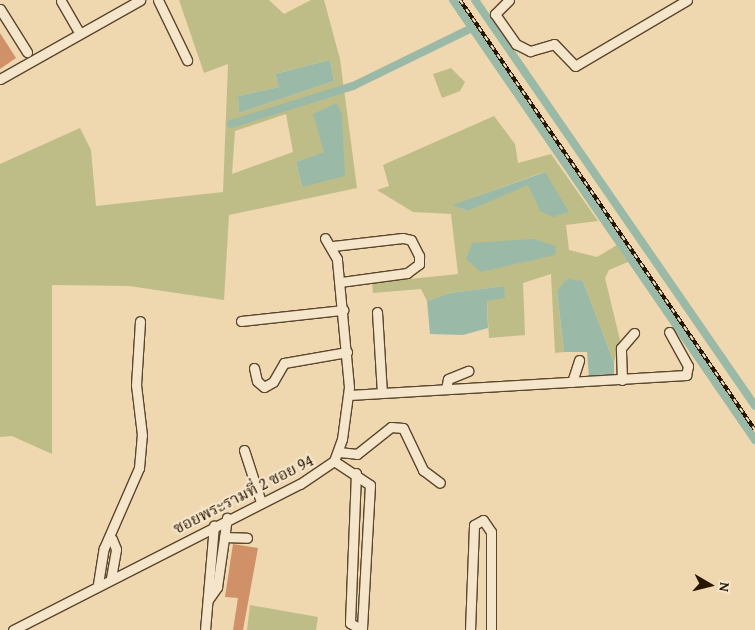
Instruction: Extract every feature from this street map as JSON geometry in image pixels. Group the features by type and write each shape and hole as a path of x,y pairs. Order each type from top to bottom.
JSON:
{"street":[{"path":"0,79 78,32 140,0"},
{"path":"158,0 187,60"},
{"path":"509,0 495,14 516,44 530,51 554,44 575,66 687,0"},
{"path":"62,1 78,32"},
{"path":"0,9 27,52"},
{"path":"325,238 333,246 340,282 347,352 349,395 336,457"},
{"path":"333,246 404,238 411,240 419,256 419,264 408,273 340,282"},
{"path":"241,320 343,310"},
{"path":"377,312 382,393"},
{"path":"98,584 104,548 112,539 141,453 136,385 140,321"},
{"path":"622,380 621,348 634,332"},
{"path":"349,395 686,375 688,366 669,332"},
{"path":"254,368 257,381 264,387 273,382 284,364 347,352"},
{"path":"572,382 579,360"},
{"path":"446,389 448,379 468,371"},
{"path":"336,457 357,454 391,427 403,428 423,470 440,483"},
{"path":"244,450 261,502"},
{"path":"336,457 356,473 370,485 369,534 362,630 350,623 356,473"},
{"name":"ซอยพระรามที่ 2 ซอย 94","path":"13,630 98,584 261,502 336,457"},
{"path":"208,600 217,587 227,518"},
{"path":"470,630 474,525 482,520 491,532 491,630"},
{"path":"205,630 208,600 205,589 214,525"},
{"path":"355,532 369,534"},
{"path":"224,537 247,538"},
{"path":"111,578 116,549 112,539"},
{"path":"353,585 365,587"}],"shaded area":[{"path":"179,0 269,0 284,14 311,0 324,0 340,59 357,188 229,215 224,300 129,286 52,285 52,454 12,436 0,437 0,164 80,128 91,150 96,206 223,192 228,64 204,73","holes":["330,60 334,81 239,113 238,96 279,87 275,74","286,114 293,152 232,174 235,131","325,152 302,187 296,162"]},
{"path":"330,60 334,81 239,113 238,96 279,87 275,74"},
{"path":"451,68 465,82 460,91 442,98 433,74"},
{"path":"337,103 342,114 345,176 302,187 296,162 324,152 313,114"},
{"path":"494,116 515,144 518,163 551,154 598,221 566,225 569,250 597,257 617,245 628,262 609,270 605,278 620,340 614,363 583,281 557,291 564,352 555,353 551,274 523,283 525,335 489,338 487,301 504,286 450,293 427,301 421,289 373,293 372,283 458,274 451,214 413,212 377,190 389,186 383,165","holes":["544,172 528,184 468,211 453,205"]},
{"path":"545,172 569,212 553,217 540,211 528,185 468,211 452,205"},
{"path":"534,239 556,246 555,255 481,272 466,259 472,243"},
{"path":"567,279 583,281 614,363 614,377 589,377 587,352 564,352 557,291"},
{"path":"504,286 505,298 487,301 488,328 463,335 430,334 427,301 450,293"},
{"path":"250,605 318,617 316,630 247,630"}],"building":[{"path":"0,33 16,58 0,69"},
{"path":"233,544 258,548 243,630 233,630 238,598 225,597"}],"waterway":[{"path":"453,0 755,440"},
{"path":"475,0 755,406"},
{"path":"231,124 353,86 472,28"}],"railway":[{"path":"460,0 755,430"}]}
